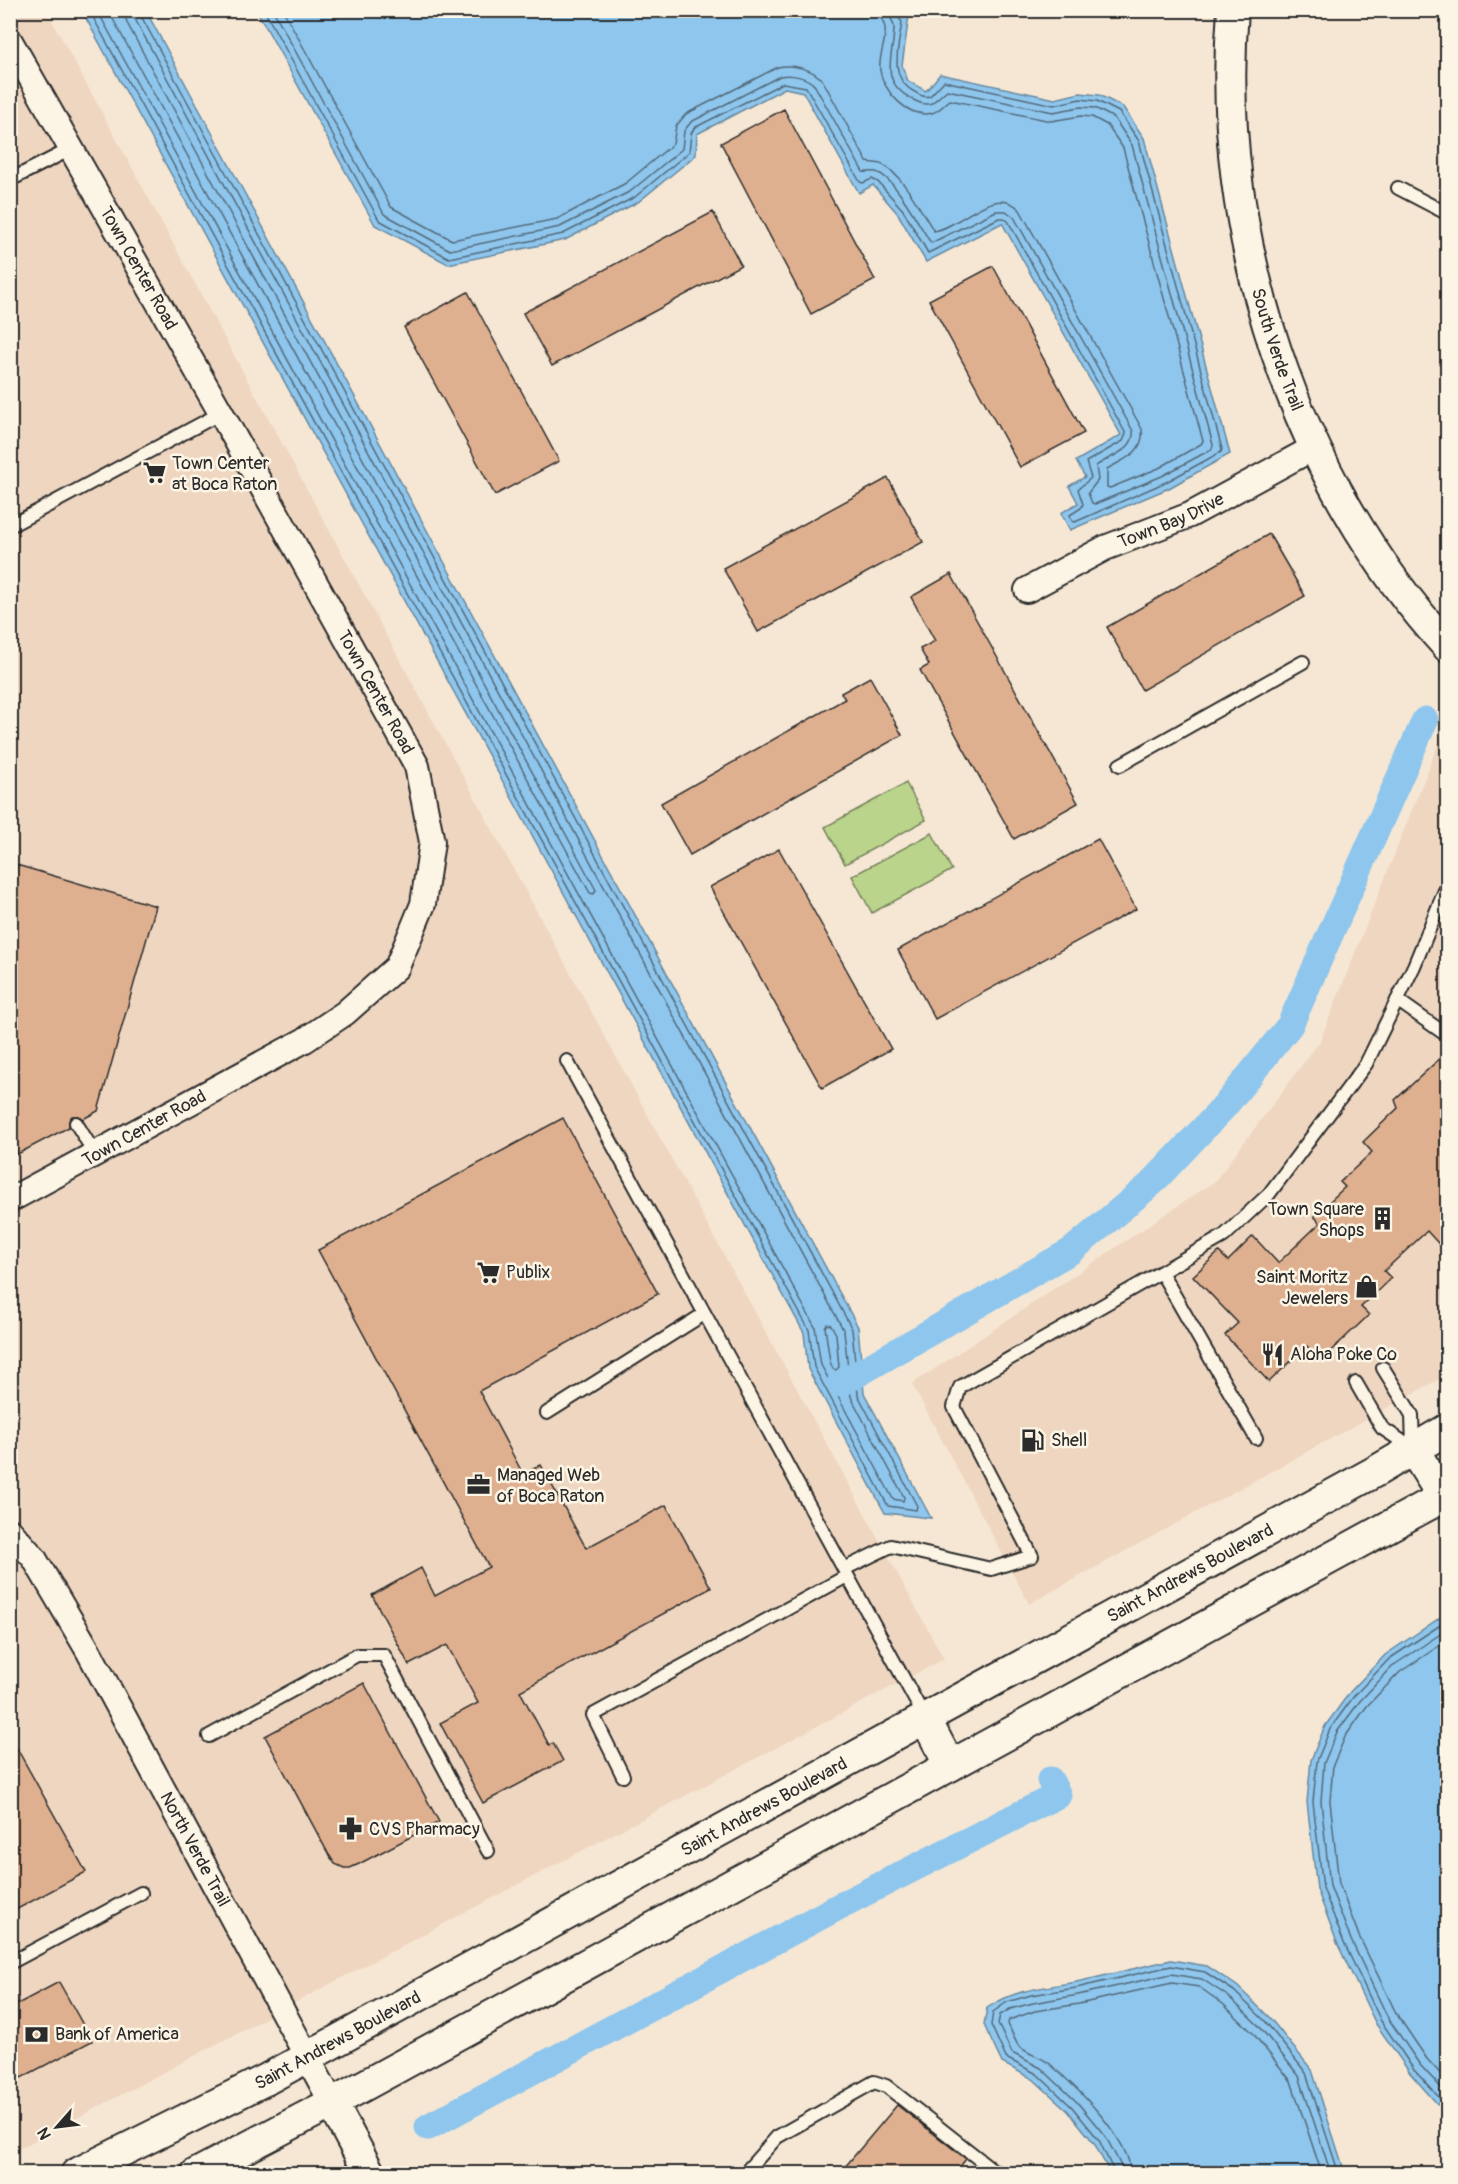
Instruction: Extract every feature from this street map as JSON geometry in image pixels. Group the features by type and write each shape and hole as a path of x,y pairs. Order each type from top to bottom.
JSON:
{"street":[{"name":"South Verde Trail","path":"1233,10 1231,106 1237,178 1245,231 1261,302 1283,371 1315,447 1348,510 1386,571 1448,648"},
{"name":"Town Center Road","path":"10,41 221,412 417,766 432,842 423,904 397,967 345,1013 305,1040 95,1154 12,1195"},
{"name":"Town Bay Drive","path":"1027,590 1105,548 1190,515 1315,447"},
{"name":"Saint Andrews Boulevard","path":"76,2174 206,2110 307,2056 1448,1429"},
{"path":"196,2174 332,2103 1445,1496 1413,1449"},
{"name":"North Verde Trail","path":"10,1531 34,1558 89,1652 370,2174"},
{"path":"925,1718 950,1766"}],"lane":[{"path":"10,180 71,149"},
{"path":"1398,188 1448,214"},
{"path":"10,526 221,412"},
{"path":"1120,765 1304,662"},
{"path":"623,1776 593,1715 891,1546 991,1569 1032,1556 954,1407 960,1387 1224,1236 1269,1194 1366,1064 1414,966 1448,883"},
{"path":"1397,1000 1448,1036"},
{"path":"567,1061 925,1718"},
{"path":"76,1123 95,1154"},
{"path":"1161,1272 1256,1438"},
{"path":"547,1413 704,1314"},
{"path":"1383,1368 1412,1415 1413,1449"},
{"path":"1356,1383 1382,1428 1413,1449"},
{"path":"209,1736 357,1655 384,1655 488,1851"},
{"path":"10,1963 141,1893"},
{"path":"744,2174 777,2137 874,2082 886,2085 998,2174"}],"shaded area":[{"path":"46,10 944,1659 11,2153 10,11"},
{"path":"1447,722 1447,1375 1029,1604 912,1384 1215,1181 1320,1041"}],"green space":[{"path":"906,783 926,820 845,864 825,827"},
{"path":"932,833 952,870 872,913 852,876"}],"water":[{"path":"82,11 146,11 858,1327 864,1393 931,1518 885,1513 808,1369 804,1333"},
{"path":"257,11 888,11 909,15 902,66 908,81 926,91 940,74 1055,99 1080,93 1099,95 1123,107 1144,138 1230,454 1169,488 1070,530 1061,513 1078,503 1069,486 1085,477 1076,461 1121,435 1002,223 926,262 898,214 873,185 859,193 803,92 785,88 697,134 696,155 638,202 565,240 448,264 375,225"},
{"path":"1447,1613 1447,2115 1410,2073 1376,2024 1338,1945 1317,1889 1307,1802 1311,1760 1325,1726 1350,1692 1385,1655"},
{"path":"1171,1960 1207,1966 1237,1986 1269,2017 1312,2070 1345,2173 1110,2173 1094,2143 1068,2111 1033,2079 1002,2063 984,2025 987,2008 1009,1996"}],"building":[{"path":"784,109 875,280 811,314 721,143"},
{"path":"713,212 741,265 552,366 523,313"},
{"path":"993,266 1084,433 1020,467 929,300"},
{"path":"468,292 559,461 495,495 404,327"},
{"path":"888,478 923,542 758,632 723,568"},
{"path":"1269,534 1305,596 1142,690 1107,627"},
{"path":"951,574 1078,803 1014,839 920,670 929,665 920,649 935,641 911,597"},
{"path":"870,677 902,735 690,855 661,803 845,699 841,693"},
{"path":"1098,839 1136,909 935,1019 898,950"},
{"path":"779,849 891,1049 822,1088 710,887"},
{"path":"10,863 156,906 98,1111 83,1119 79,1116 72,1116 69,1120 69,1127 10,1158"},
{"name":"Town Square Shops","path":"1448,1051 1448,1254 1427,1231 1384,1271 1391,1278 1361,1307 1369,1315 1320,1361 1307,1346 1269,1382 1225,1335 1238,1323 1193,1276 1219,1252 1228,1261 1253,1236 1278,1263 1320,1223 1314,1216 1345,1187 1340,1182 1372,1152 1363,1142 1398,1108 1395,1100"},
{"path":"563,1118 658,1294 479,1391 523,1474 541,1465 586,1548 666,1505 711,1588 520,1691 549,1745 553,1743 563,1761 483,1803 440,1723 478,1703 447,1645 409,1665 372,1595 421,1568 435,1596 489,1567 318,1250"},
{"path":"364,1683 439,1822 359,1864 344,1868 335,1864 329,1855 265,1736"},
{"path":"10,1736 86,1872 10,1913"},
{"path":"59,1982 92,2041 17,2080 10,2069 10,2008"},
{"path":"897,2105 966,2159 954,2174 839,2174"}],"waterway":[{"path":"840,1384 1071,1251 1151,1184 1224,1107 1290,1025 1425,720"},
{"path":"428,2127 851,1900 1058,1795 1050,1780"}],"place":[{"name":"Town Center at Boca Raton","path":"154,473"},
{"name":"Town Square Shops","path":"1382,1219"},
{"name":"Publix","path":"488,1272"},
{"name":"Saint Moritz Jewelers","path":"1366,1287"},
{"name":"Aloha Poke Co","path":"1272,1354"},
{"name":"Shell","path":"1033,1440"},
{"name":"Managed Web of Boca Raton","path":"479,1485"},
{"name":"CVS Pharmacy","path":"351,1829"},
{"name":"Bank of America","path":"37,2034"}]}
